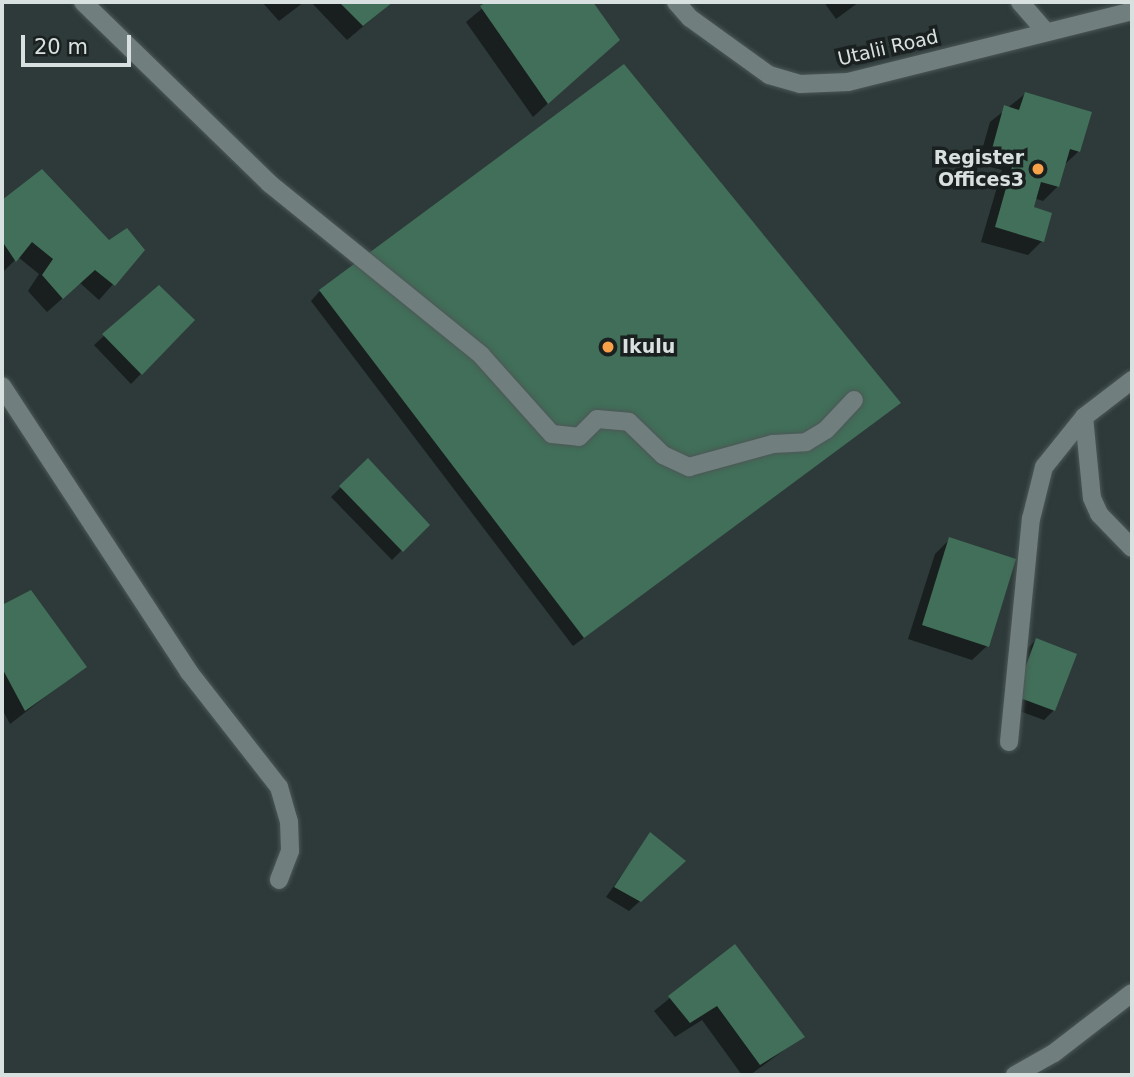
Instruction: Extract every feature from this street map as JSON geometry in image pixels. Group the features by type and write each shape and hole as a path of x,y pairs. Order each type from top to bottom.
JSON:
{"street":[{"path":"83,2 270,184 481,355 552,434 579,437 597,419 629,422 663,455 689,467 773,444 806,442 826,430 855,400"},
{"name":"Utalii Road","path":"676,2 690,18 769,75 800,84 848,82 1125,9"},
{"path":"1020,2 1045,31"},
{"path":"1009,742 1036,497 1053,451 1084,417 1132,380"},
{"path":"2,386 188,672 279,787 289,821 290,851 279,880"},
{"path":"1084,417 1092,498 1100,514 1132,548"},
{"path":"1015,1075 1054,1052 1132,993"}],"building":[{"path":"339,2 393,2 363,26"},
{"path":"487,2 593,2 620,40 548,104 480,6"},
{"name":"Ikulu","path":"624,64 901,403 584,638 319,290"},
{"name":"Register Offices3","path":"1025,92 1092,112 1080,152 1070,149 1059,187 1041,182 1034,207 1052,213 1044,242 995,227 1015,156 992,149 1004,105 1019,110"},
{"path":"42,169 109,240 127,228 145,250 115,286 95,270 63,299 42,275 53,259 32,242 16,262 2,241 2,200"},
{"path":"159,285 195,320 142,375 102,334"},
{"path":"368,458 430,525 403,552 339,486"},
{"path":"949,537 1016,559 989,647 922,625"},
{"path":"31,590 87,667 25,711 2,668 2,605"},
{"path":"1036,638 1077,654 1055,711 1015,696"},
{"path":"650,832 686,861 641,902 614,887"},
{"path":"735,944 805,1037 760,1065 717,1006 690,1023 668,996"}],"place":[{"name":"Register Offices3","path":"1038,169"},
{"name":"Ikulu","path":"608,347"}]}
